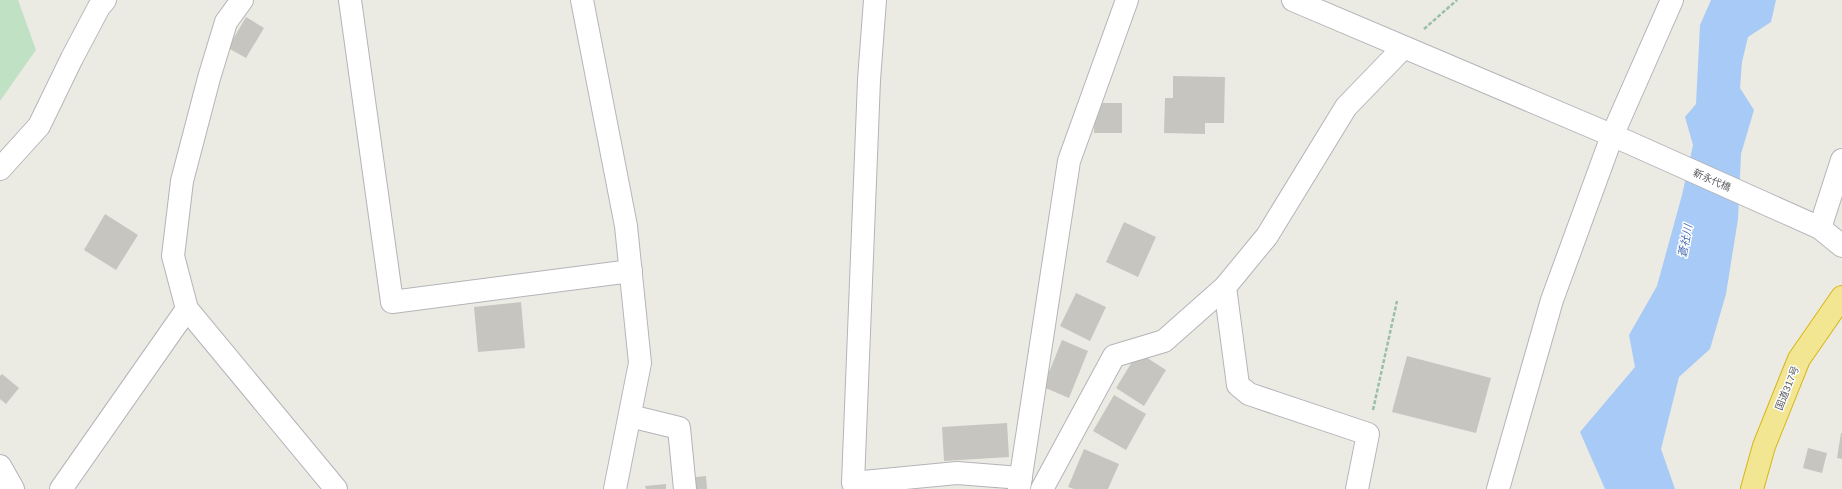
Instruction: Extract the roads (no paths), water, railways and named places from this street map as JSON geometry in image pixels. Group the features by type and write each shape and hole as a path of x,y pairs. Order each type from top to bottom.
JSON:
{"highway":[{"name":"国道317号","path":"1752,489 1764,446 1799,359 1842,297"}],"street":[{"path":"0,169 39,126 72,58 99,7 105,0"},
{"path":"242,0 226,22 208,78 182,181 172,256 187,309 336,489"},
{"path":"350,0 392,302 631,271"},
{"path":"582,0 626,226 640,364 615,489"},
{"path":"875,0 869,88 853,483 957,473 1020,483 1069,161 1127,0"},
{"name":"新永代橋","path":"1293,0 1621,140 1820,228 1842,246"},
{"path":"1498,489 1552,300 1621,140 1672,0"},
{"path":"1042,489 1114,356 1164,341 1225,287 1267,236 1346,107 1403,48"},
{"path":"1820,228 1842,160"},
{"path":"1225,287 1238,385 1249,394 1368,434 1357,489"},
{"path":"61,489 187,309"},
{"path":"630,416 679,428 685,489"},
{"path":"0,466 13,489"}],"water":[{"name":"蒼社川","path":"1711,0 1776,0 1771,22 1748,37 1742,62 1740,88 1754,110 1741,154 1738,219 1726,294 1710,349 1679,377 1661,449 1675,489 1605,489 1580,432 1635,367 1629,335 1657,286 1682,195 1693,145 1685,117 1696,104 1700,25"}]}
